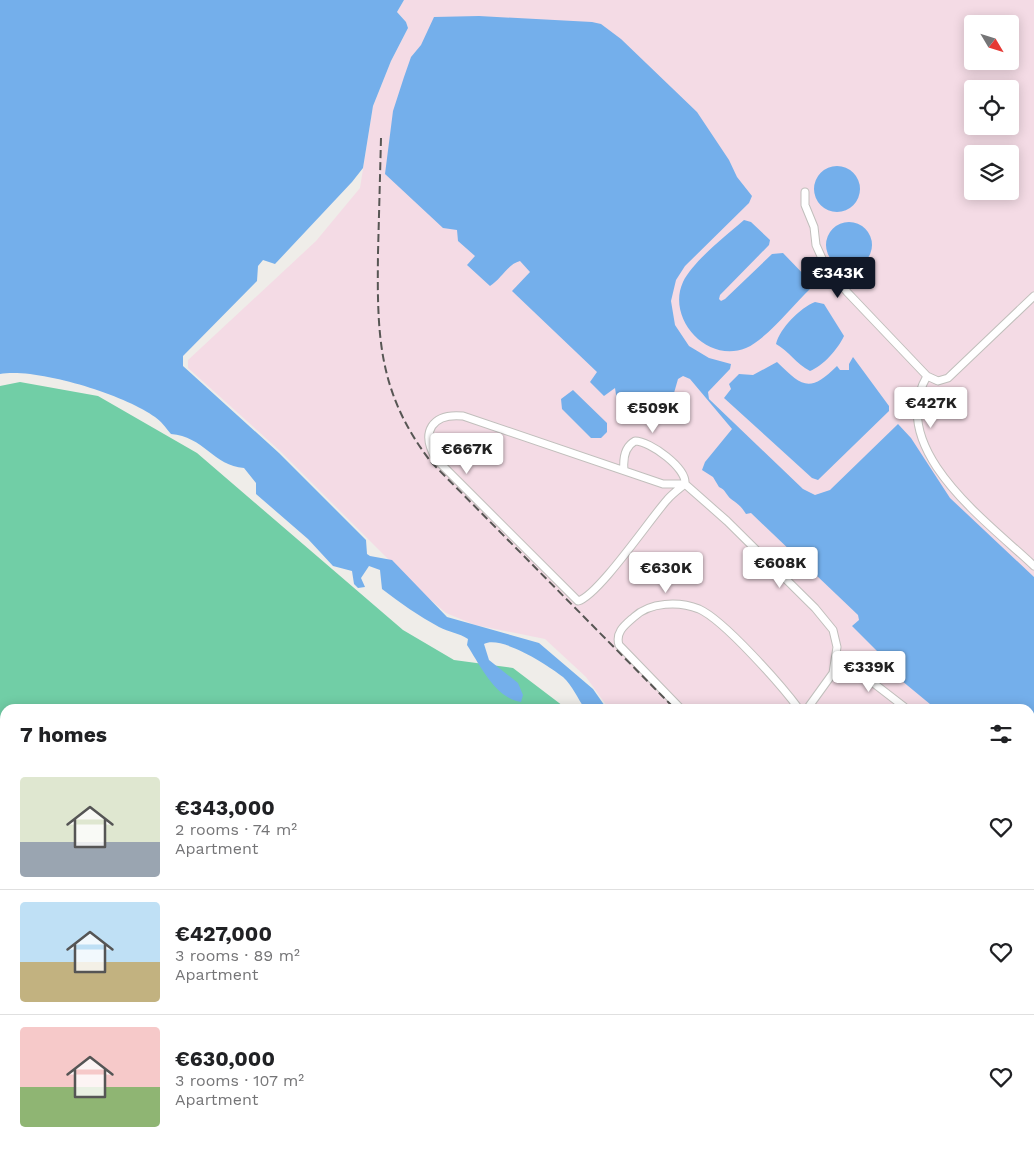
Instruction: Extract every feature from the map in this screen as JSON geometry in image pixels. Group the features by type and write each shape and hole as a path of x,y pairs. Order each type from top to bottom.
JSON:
{"street":[{"path":"805,192 805,205 814,227 816,245 825,265 846,292 927,376 938,381 948,378 1034,296"},
{"path":"927,376 919,396 917,410 921,435 932,461 955,491 1034,566"},
{"path":"624,470 624,455 628,446 635,441 643,442 657,450 680,470 685,476 685,484 667,500 610,571 583,599 578,601 436,459 428,440 429,432 442,418 450,415 463,416 663,484 685,484 727,521 826,620 836,641 835,666 830,679 811,704"},
{"path":"676,704 619,645 618,633 623,626 649,607 681,604 700,610 719,624 784,688 796,704"},
{"path":"835,666 863,676 900,704"}],"shaded area":[{"path":"404,0 1034,0 1034,704 605,704 586,677 545,639 475,625 446,613 417,588 280,451 188,368 188,360 316,241 360,188 373,106 391,61 408,28 406,22 397,12"}],"green space":[{"path":"20,382 98,396 197,453 403,630 454,660 513,668 560,704 0,704 0,386"}],"water":[{"path":"0,0 404,0 397,12 406,22 408,28 391,61 373,106 363,168 275,264 263,260 258,266 257,281 183,356 183,366 279,453 366,540 367,554 392,560 447,617 539,643 593,689 604,704 582,704 563,677 513,647 492,642 484,644 489,660 518,683 523,695 521,702 512,699 503,694 483,671 467,645 468,639 432,623 382,589 380,570 369,566 361,578 365,587 358,588 354,584 352,571 333,566 308,539 256,494 256,483 244,468 224,462 192,440 171,434 157,419 124,400 57,379 16,373 0,374"},
{"path":"479,16 601,24 621,39 697,112 729,160 737,177 752,196 749,203 685,266 676,280 671,301 675,325 689,346 709,358 731,364 730,369 708,392 709,399 803,489 815,495 830,490 898,424 911,438 950,498 1034,577 1034,704 930,704 882,662 878,652 852,626 859,620 858,615 751,513 746,514 719,487 713,477 702,470 705,462 732,429 690,379 683,376 678,379 674,393 670,394 659,417 648,423 639,421 617,401 615,388 604,396 590,382 597,372 512,291 530,272 520,261 512,265 490,286 467,265 475,256 458,241 457,230 443,228 385,174 393,111 411,57 421,45 434,17"},
{"path":"842,166 846,167 856,176 859,180 859,198 850,208 842,212 832,212 824,208 815,198 814,184 818,176 828,167"},
{"path":"744,220 751,222 770,240 769,245 720,295 719,299 721,301 725,299 772,254 783,253 810,281 810,289 771,330 754,344 732,351 718,350 705,344 694,335 685,323 680,310 679,296 683,282 694,266 710,249"},
{"path":"854,222 858,223 868,232 871,236 871,254 862,264 854,268 844,268 836,264 827,254 826,240 830,232 840,223"},
{"path":"815,302 824,304 844,336 830,356 810,371 776,344 791,319"},
{"path":"853,357 889,406 889,411 818,480 812,478 724,398 731,389 729,384 739,374 753,375 777,362 793,377 806,384 819,381 837,366 840,370 849,370 849,364"},
{"path":"573,390 607,423 607,432 601,438 591,438 562,409 561,399"}],"railway":[{"path":"381,138 378,311 384,363 400,412 413,437 431,462 670,704"}]}
